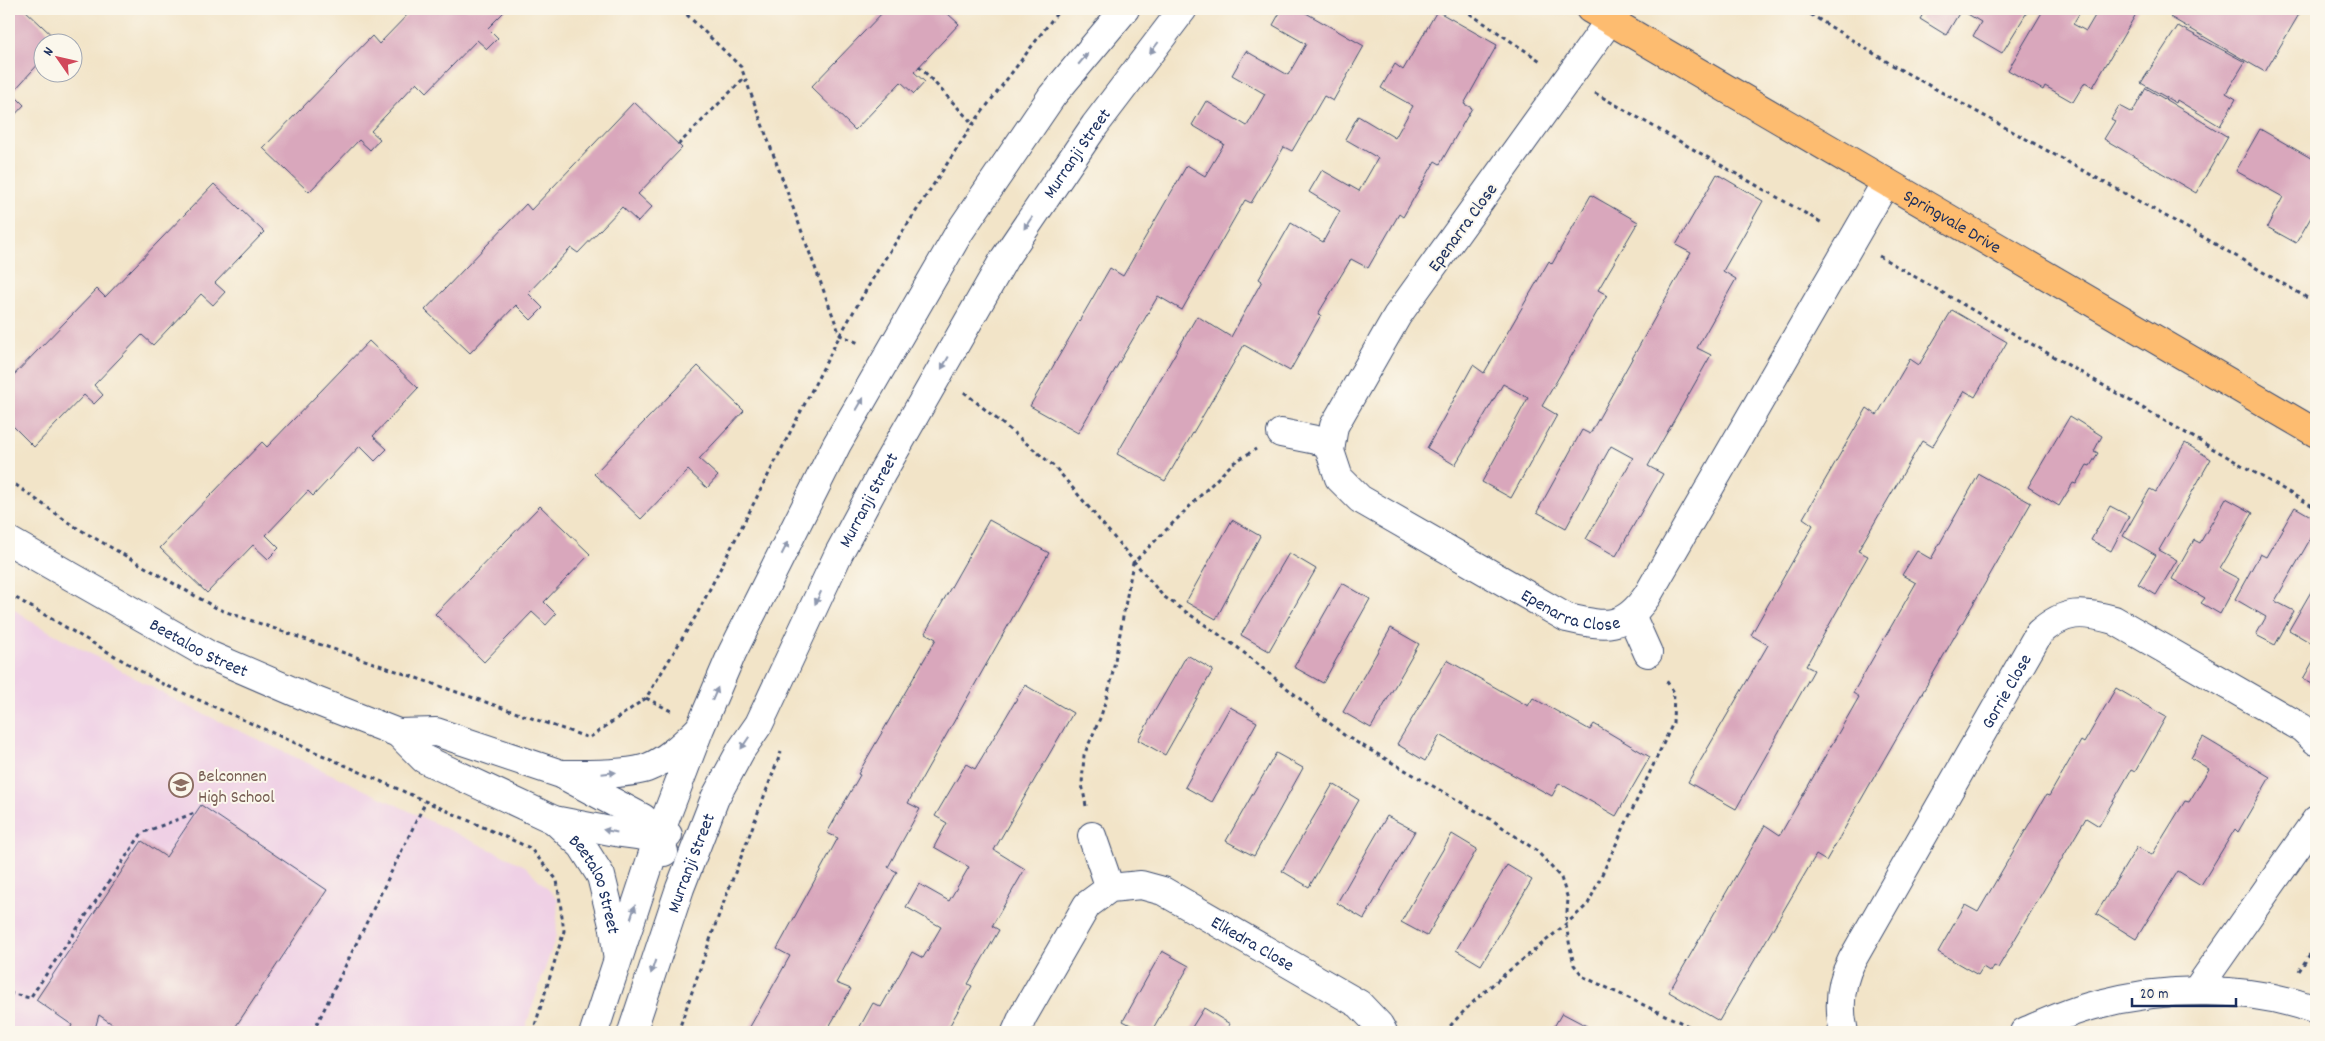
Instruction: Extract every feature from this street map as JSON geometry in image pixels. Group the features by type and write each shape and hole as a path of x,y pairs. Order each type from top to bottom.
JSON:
{"main road":[{"name":"Springvale Drive","path":"1600,15 2316,433"}],"street":[{"path":"594,1032 658,838 700,728 732,653 837,444 960,231 1052,96 1125,9"},
{"name":"Murranji Street","path":"632,1032 680,888 715,798 741,750 759,724 839,553 883,470 1004,259 1095,125 1183,9"},
{"name":"Epenarra Close","path":"1600,15 1569,78 1397,316 1334,426 1330,451 1339,478 1360,499 1567,618 1599,625 1620,622 1631,615 1647,596 1886,182"},
{"path":"1281,433 1331,443"},
{"name":"Beetaloo Street","path":"9,540 209,655 325,705 398,733 436,732 560,774 643,818 658,838 680,888"},
{"name":"Gorrie Close","path":"1844,1032 1839,1012 1844,976 1852,960 2039,634 2053,621 2072,614 2093,614 2114,620 2302,728 2316,741"},
{"name":"Epenarra Close","path":"1631,615 1648,653"},
{"name":"Beetaloo Street","path":"560,774 604,774 648,768 678,750 700,728"},
{"name":"Beetaloo Street","path":"398,733 424,759 554,820 621,834 658,838"},
{"path":"658,838 671,834 692,820 715,798"},
{"name":"Beetaloo Street","path":"554,820 582,846 601,876 614,929 618,958"},
{"path":"2196,991 2316,820"},
{"path":"1016,1032 1023,1016 1087,905 1110,888 1092,836"},
{"name":"Elkedra Close","path":"1110,888 1141,885 1162,891 1359,1004 1380,1025 1383,1032"},
{"path":"2024,1032 2064,1014 2096,1004 2162,993 2230,992 2298,1003 2316,1010"}],"path":[{"path":"681,9 741,67 840,334"},
{"path":"9,480 72,525 218,609 589,738 646,698 697,614 840,334 879,268 973,124 1060,9"},
{"path":"1463,9 1569,78 2316,508"},
{"path":"1771,9 1807,12 1894,66 2198,234 2316,303"},
{"path":"919,66 973,124"},
{"path":"678,145 744,78"},
{"path":"958,387 1055,467 1133,563 1163,596 1237,647 1344,736 1492,820 1537,851 1562,878 1568,899 1566,925 1574,965 1584,978 1701,1032"},
{"path":"1092,836 1082,784 1084,755 1101,716 1110,682 1133,563 1233,463 1281,433"},
{"path":"9,594 161,683 530,848 557,880 564,931 533,1032"},
{"path":"1445,1032 1464,1009 1566,925 1588,904 1673,723 1674,692 1648,653"},
{"path":"678,1032 720,911 782,752"},
{"path":"313,1032 426,801"},
{"path":"9,993 30,998 142,833 197,812"}],"shaded area":[{"name":"Belconnen High School","path":"9,606 34,623 181,703 525,866 558,899 556,936 524,1032 9,1032"}],"building":[{"path":"9,9 24,9 48,32 32,32 32,71 12,93 24,105 12,118 9,115"},
{"path":"413,9 507,9 488,28 498,38 487,49 477,40 427,92 417,82 371,131 380,139 370,150 359,140 309,192 263,148 372,36 379,44"},
{"path":"886,9 951,9 947,13 959,24 914,72 925,82 914,94 901,82 855,130 811,87"},
{"path":"1282,9 1299,9 1364,46 1333,101 1324,96 1292,151 1284,147 1251,203 1245,200 1182,310 1158,296 1078,433 1030,406 1110,268 1123,276 1187,165 1205,176 1224,144 1192,125 1206,101 1247,126 1265,94 1232,75 1246,51 1288,75 1306,44 1273,25"},
{"path":"1926,9 2029,9 2002,53 1973,36 1981,22 1961,10 1946,35 1920,19"},
{"path":"2044,9 2082,9 2073,24 2086,31 2099,9 2139,9 2093,87 2085,82 2073,102 2045,86 2043,90 2008,70"},
{"path":"2175,9 2296,9 2301,11 2265,72 2170,17"},
{"path":"1437,11 1497,45 1464,104 1472,108 1440,164 1435,161 1403,217 1399,214 1368,268 1351,259 1318,314 1321,315 1290,371 1244,345 1165,481 1117,454 1197,316 1231,337 1262,281 1259,279 1291,223 1323,242 1340,211 1309,192 1322,170 1359,191 1378,158 1345,139 1358,116 1395,138 1413,106 1381,88 1395,64 1403,70"},
{"path":"2178,26 2245,62 2226,93 2236,99 2220,126 2177,100 2176,103 2141,83"},
{"path":"2146,88 2228,137 2196,193 2104,139 2115,121 2111,119 2119,106 2132,113"},
{"path":"634,102 682,148 638,194 652,207 638,222 622,207 578,253 571,248 528,293 543,308 531,320 516,305 470,353 425,310 526,204 531,210"},
{"path":"2260,129 2316,161 2316,216 2313,214 2296,243 2267,227 2283,197 2236,171"},
{"path":"1717,174 1763,201 1723,271 1736,279 1697,348 1711,355 1648,466 1663,474 1616,556 1586,539 1633,458 1611,446 1566,528 1537,512 1582,430 1590,434 1691,253 1676,245"},
{"path":"214,184 264,232 215,283 225,292 213,305 201,294 153,345 142,335 94,385 103,395 94,404 84,395 34,447 9,422 9,380 97,289 105,297"},
{"path":"1591,195 1638,222 1598,290 1607,295 1542,406 1557,415 1511,498 1482,482 1528,398 1503,384 1455,465 1427,448 1473,365 1484,373 1549,261 1552,264"},
{"path":"1952,310 2007,342 1975,397 1965,391 1932,447 1922,441 1858,551 1868,556 1806,666 1814,670 1736,809 1688,782 1768,645 1751,635 1813,525 1803,518 1867,408 1877,415 1910,359 1919,365"},
{"path":"369,341 418,388 373,436 387,449 375,461 360,446 313,496 308,491 266,535 279,548 268,559 253,545 207,593 160,548 262,442 267,447"},
{"path":"698,366 744,411 699,459 718,476 707,488 688,470 641,519 594,474"},
{"path":"2070,416 2102,436 2094,451 2098,453 2090,466 2087,465 2076,484 2073,483 2059,506 2028,487"},
{"path":"2185,443 2211,459 2159,550 2177,560 2156,595 2138,584 2156,555 2123,536 2150,489 2156,492"},
{"path":"1979,474 2031,503 1826,861 1816,855 1719,1021 1669,992 1765,825 1780,835 1859,697 1853,693 1916,583 1902,575 1917,551 1931,559"},
{"path":"2226,498 2253,513 2220,569 2239,579 2220,614 2201,603 2205,598 2172,579 2194,540 2200,543"},
{"path":"540,506 590,554 544,602 556,614 546,625 532,612 484,662 435,614"},
{"path":"2110,506 2129,516 2111,551 2091,540"},
{"path":"2295,507 2316,519 2316,529 2275,601 2294,611 2275,645 2256,635 2266,617 2235,599 2260,554 2266,557"},
{"path":"989,520 1049,553 908,803 920,809 888,867 897,872 836,983 851,989 826,1032 747,1032 790,956 777,949 838,838 827,833 860,775 858,774 936,639 925,633"},
{"path":"1232,520 1260,536 1216,619 1186,602"},
{"path":"1289,553 1316,569 1269,651 1241,635"},
{"path":"1342,583 1370,599 1323,683 1294,667"},
{"path":"2316,583 2316,646 2289,630"},
{"path":"1391,628 1419,644 1371,728 1343,712"},
{"path":"1187,655 1213,670 1165,755 1138,740"},
{"path":"2316,656 2316,686 2303,679"},
{"path":"1447,660 1528,706 1533,698 1590,730 1594,724 1650,757 1616,816 1559,783 1552,796 1440,735 1425,761 1397,744"},
{"path":"1025,685 1073,713 994,850 1025,869 992,926 999,930 968,984 972,986 946,1032 857,1032 873,1003 881,1007 912,952 923,958 941,927 906,907 919,884 949,901 969,867 934,847 947,823 935,816 966,764 975,769"},
{"path":"2116,688 2166,717 2135,772 2131,770 2099,826 2086,818 1998,968 1994,966 1991,972 1983,967 1978,975 1938,952 1965,905 1978,912 2046,795 2049,796 2081,741 2084,743"},
{"path":"1230,707 1257,722 1212,802 1185,787"},
{"path":"2203,737 2270,777 2238,832 2235,829 2201,885 2178,871 2136,939 2096,914 2137,847 2152,855 2185,801 2189,802 2209,769 2191,758"},
{"path":"1276,753 1303,768 1254,856 1226,841"},
{"path":"1333,784 1359,800 1309,887 1282,871"},
{"path":"201,805 327,890 232,1032 124,1032 99,1015 94,1032 69,1032 72,1025 36,1000 142,841 166,857"},
{"path":"1387,816 1415,831 1364,919 1337,903"},
{"path":"1452,834 1477,849 1427,936 1401,922"},
{"path":"1507,865 1532,880 1481,965 1456,950"},
{"path":"1162,951 1189,966 1151,1032 1144,1032 1123,1021"},
{"path":"1204,1008 1230,1024 1225,1032 1189,1032"},
{"path":"1562,1013 1598,1032 1551,1032"}],"place":[{"name":"Belconnen High School","path":"181,785"}]}
